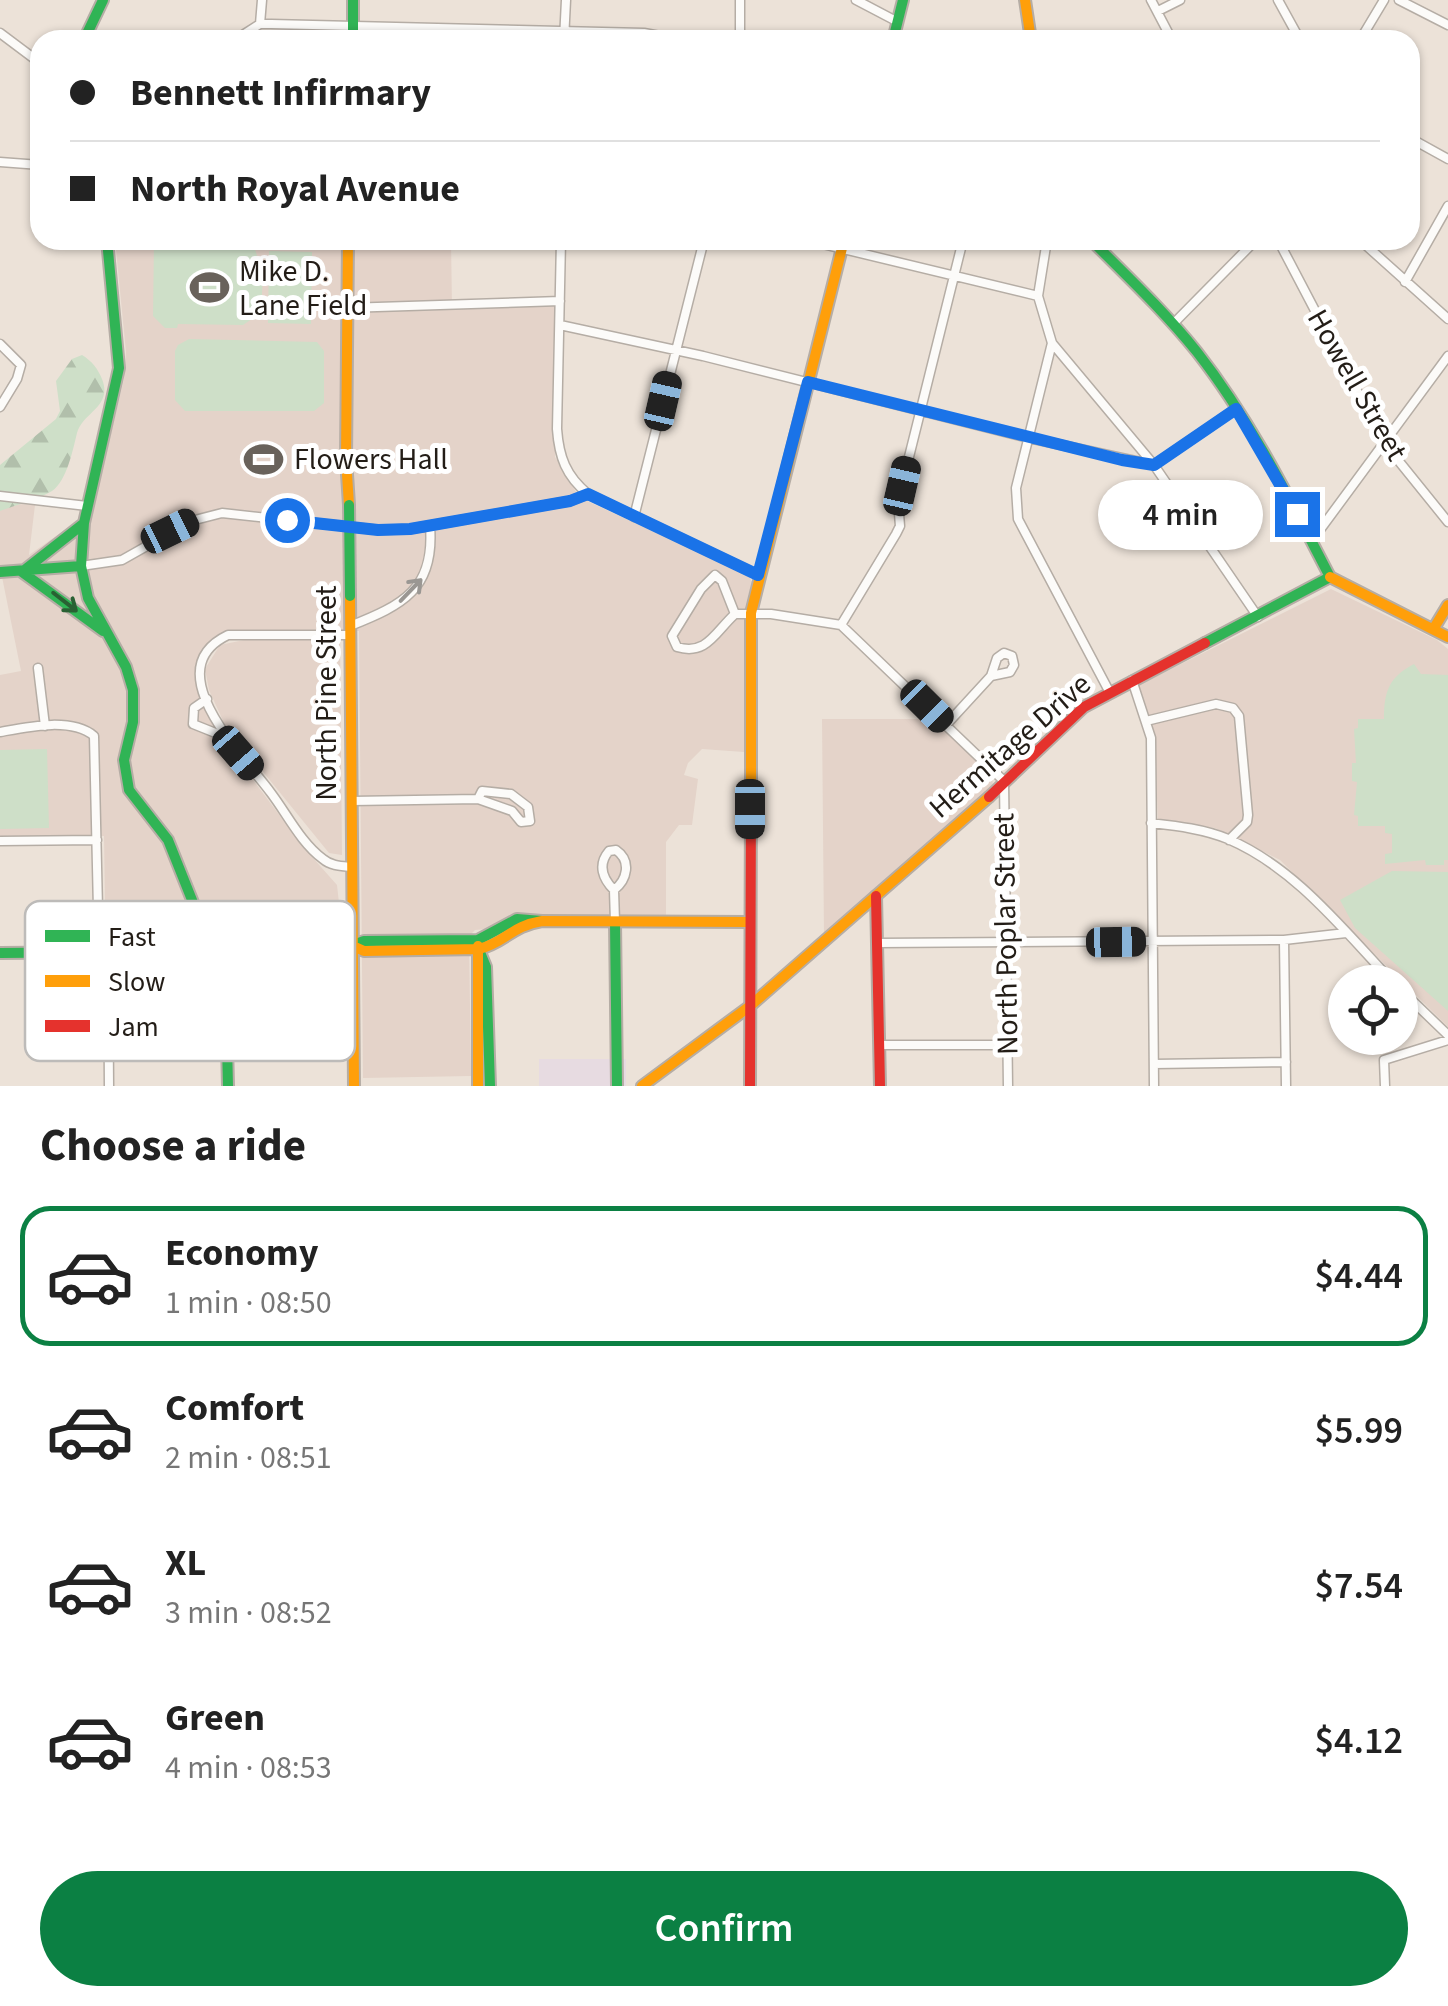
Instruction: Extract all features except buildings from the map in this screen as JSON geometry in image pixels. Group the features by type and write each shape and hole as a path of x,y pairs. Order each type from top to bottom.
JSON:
{"street":[{"path":"89,30 103,0"},
{"path":"260,24 262,0"},
{"path":"353,0 353,30"},
{"path":"564,30 566,0"},
{"path":"740,0 740,30"},
{"path":"856,0 898,22"},
{"path":"896,30 903,0"},
{"path":"1025,0 1030,30"},
{"path":"1152,0 1167,30"},
{"path":"1158,12 1180,0"},
{"path":"1278,0 1294,30"},
{"path":"1366,30 1384,0"},
{"path":"1398,0 1448,26"},
{"path":"251,30 260,24 447,30"},
{"path":"0,33 30,56"},
{"path":"1420,144 1448,159"},
{"path":"0,162 30,164"},
{"path":"1405,282 1448,206"},
{"path":"108,250 119,368 84,524 81,566 88,598 126,667 133,690 133,722 124,760 129,790 168,840 192,901"},
{"name":"North Pine Street","path":"348,250 346,460 352,901"},
{"path":"560,250 558,453 568,474 588,494 758,575"},
{"path":"634,517 701,250"},
{"path":"750,1086 750,613 841,250"},
{"path":"864,250 1038,296"},
{"path":"841,625 900,526 898,501 960,250"},
{"path":"1045,250 1038,296 1052,343 1154,465 1258,616"},
{"path":"1101,250 1173,324 1236,409 1330,578 1448,637"},
{"path":"1173,324 1246,250"},
{"name":"Howell Street","path":"1283,250 1385,444 1448,522"},
{"path":"1371,250 1448,319"},
{"path":"346,308 560,301"},
{"path":"560,326 1154,465 1236,409"},
{"path":"1052,343 1016,488 1018,519 1109,691"},
{"path":"0,344 21,365 21,371 0,407"},
{"path":"1311,542 1448,356"},
{"path":"0,572 122,560 191,521 222,513 378,530 430,526 570,501 588,494"},
{"path":"0,496 88,506"},
{"path":"22,572 84,524"},
{"path":"352,867 324,862 309,845 225,736 206,699 199,670 204,654 214,642 228,635 350,630 392,607 417,588 432,553 430,526"},
{"path":"22,572 107,635"},
{"path":"735,614 722,581 715,575 701,589 672,640 683,650 704,647 735,614 841,625 1004,782"},
{"name":"Hermitage Drive","path":"642,1086 750,1006 1004,782 1084,706 1330,578"},
{"path":"1434,628 1448,605"},
{"path":"38,668 45,726"},
{"path":"946,725 991,676"},
{"path":"1132,680 1150,738 1154,1086"},
{"path":"206,699 194,708 193,724 225,736"},
{"path":"1146,720 1216,704 1233,708 1239,716 1248,815 1247,822 1229,840"},
{"path":"0,732 45,726 81,728 94,736 101,901"},
{"name":"North Poplar Street","path":"1004,782 1008,1086"},
{"path":"352,801 480,795 511,794 528,807 530,821 521,822 512,811 480,795"},
{"path":"1152,822 1229,840 1282,872 1377,965"},
{"path":"0,841 97,840"},
{"path":"614,890 626,876 623,854 616,850 609,852 602,863 605,880 614,890 617,1086"},
{"path":"876,896 880,1086"},
{"path":"478,944 517,918 749,922"},
{"path":"486,967 504,939 520,924 542,921"},
{"path":"879,942 1284,940 1346,933"},
{"path":"355,945 364,941 478,944 504,939"},
{"path":"1284,940 1286,1086"},
{"path":"478,944 486,967 478,1086"},
{"path":"478,944 490,1086"},
{"path":"0,954 25,954"},
{"path":"1385,1086 1384,1060 1448,1037 1418,1007"},
{"path":"880,1045 1008,1045"},
{"path":"108,1061 109,1086"},
{"path":"227,1061 228,1086"},
{"name":"North Pine Street","path":"354,1061 354,1086"},
{"path":"1154,1064 1286,1062"}],"shaded area":[{"path":"116,250 451,250 452,308 557,304 555,457 576,492 587,501 748,575 752,582 745,607 744,752 702,749 688,763 684,775 698,779 692,825 679,825 666,842 666,916 519,916 475,930 469,936 471,1076 363,1078 359,631 227,631 202,648 195,674 214,728 337,885 339,901 105,901 104,836 0,837 0,675 21,671 0,567 0,503 35,505 29,555 76,522 89,525 124,379 126,352"},
{"path":"1331,589 1448,649 1448,1027 1418,997 1418,965 1386,965 1280,860 1215,828 1158,819 1154,733 1139,685"},
{"path":"244,640 340,640 342,855 329,853 225,725 209,690 205,669 220,645"},
{"path":"822,719 935,719 992,774 993,788 824,935"},
{"path":"539,1059 626,1059 626,1086 539,1086"}],"green space":[{"name":"Mike D. Lane Field","path":"154,250 255,250 263,274 261,313 243,325 178,324 177,328 165,328 153,316"},
{"path":"269,251 312,252 311,324 268,323"},
{"path":"189,339 317,342 324,351 324,403 314,411 185,411 175,400 175,351"},
{"path":"82,355 99,372 104,396 80,426 62,480 46,494 0,511 0,465 56,419 60,411 56,381 72,359"},
{"path":"1414,664 1421,674 1448,675 1448,860 1444,860 1444,865 1426,865 1425,860 1385,864 1385,854 1392,853 1392,834 1385,833 1385,826 1358,826 1358,816 1354,815 1354,729 1358,728 1358,719 1384,719 1390,686"},
{"path":"47,749 49,828 0,829 0,750"},
{"path":"1392,871 1448,872 1448,1011 1418,984 1418,965 1396,965 1355,928 1340,900"}],"traffic: fast":[{"path":"89,30 103,0"},
{"path":"353,0 353,30"},
{"path":"896,30 903,0"},
{"path":"108,250 119,368 84,523 81,566 88,598 126,667 133,690 133,722 124,760 129,790 168,840 192,901"},
{"path":"1101,250 1146,294 1217,378 1269,462 1330,577"},
{"path":"349,505 350,596"},
{"path":"83,524 22,572 103,631"},
{"path":"0,572 81,566"},
{"path":"1205,643 1330,577"},
{"path":"355,944 478,940 517,919 542,921"},
{"path":"615,922 617,1086"},
{"path":"479,950 486,967 490,1086"},
{"path":"0,953 25,953"},
{"path":"227,1061 228,1086"}],"traffic: slow":[{"path":"1025,0 1030,30"},
{"path":"348,250 349,505"},
{"path":"751,793 751,613 842,250"},
{"path":"1330,577 1448,637"},
{"path":"350,596 352,901"},
{"path":"1434,628 1448,605"},
{"path":"642,1086 750,1006 989,797"},
{"path":"355,947 364,951 479,949 523,926 542,921 749,922"},
{"path":"478,946 478,1086"},
{"path":"354,1061 354,1086"}],"traffic: jam":[{"path":"989,797 1084,707 1205,643"},
{"path":"750,1086 751,793"},
{"path":"876,896 880,1086"}],"place":[{"name":"Mike D. Lane Field","path":"209,288"},
{"name":"Flowers Hall","path":"264,459"}],"route":[{"path":"287,520 378,530 410,529 570,501 588,494 758,575 808,382 920,412 1154,465 1236,409 1297,514"}]}
